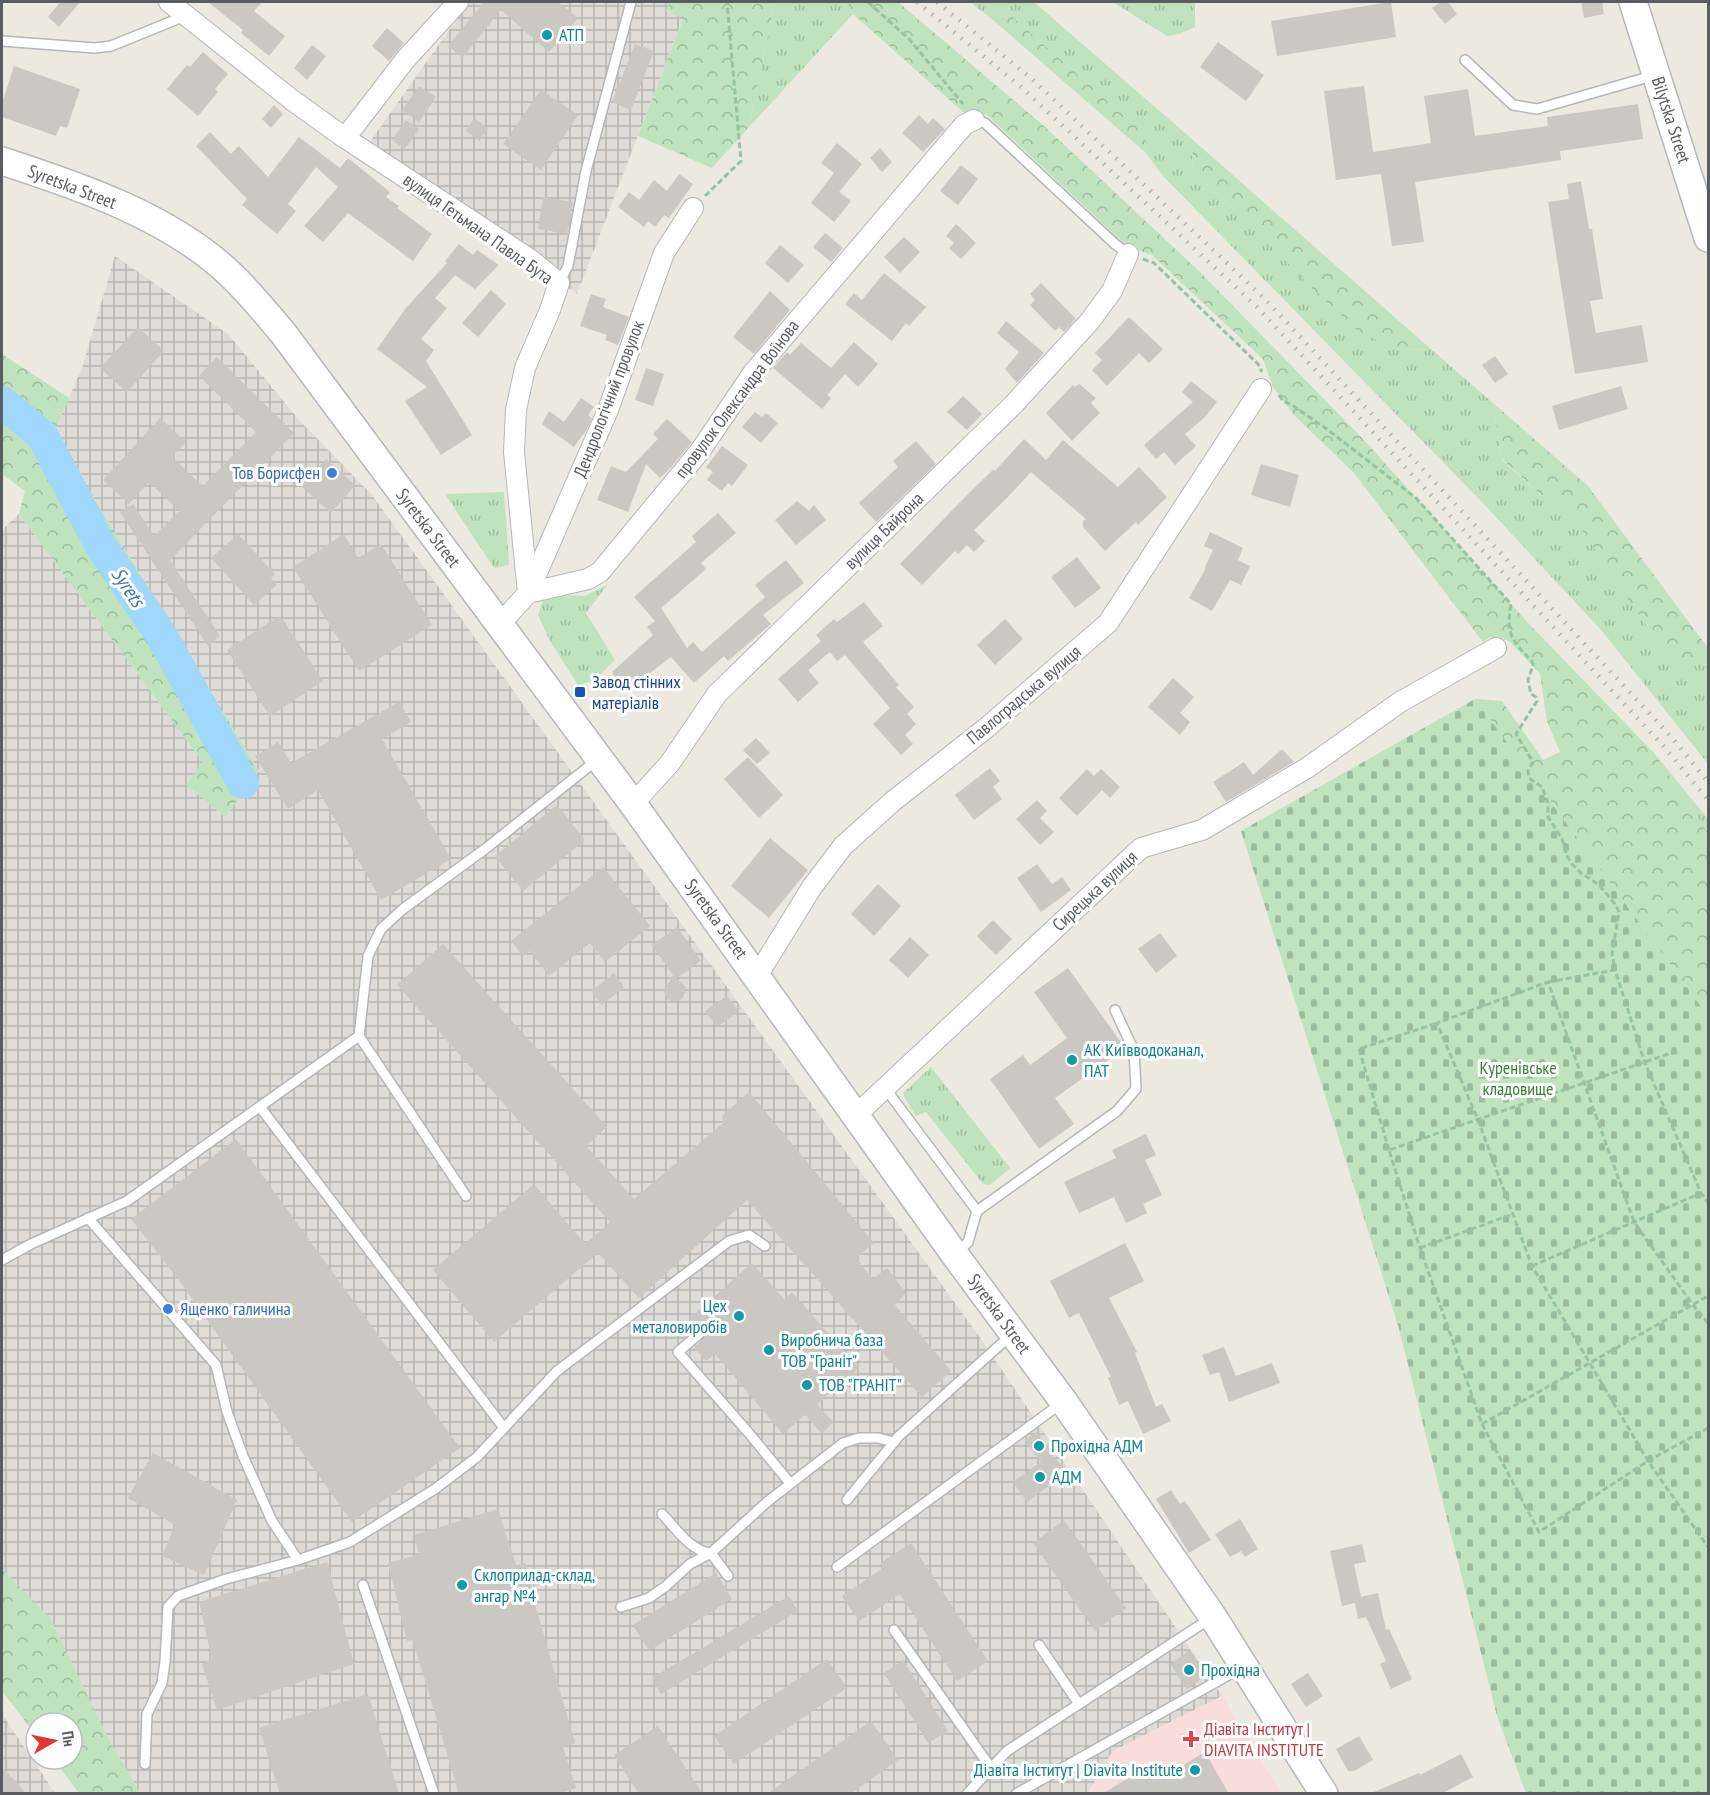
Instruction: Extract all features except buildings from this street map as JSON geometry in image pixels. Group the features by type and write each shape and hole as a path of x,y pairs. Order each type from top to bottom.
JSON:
{"main road":[{"name":"Bilytska Street","path":"1633,2 1704,203 1708,238"},
{"name":"Syretska Street","path":"2,161 111,200 169,230 230,273 283,333 633,804 955,1255 1064,1402 1213,1617 1266,1698 1324,1794"}],"street":[{"name":"вулиця Гетьмана Павла Бута","path":"169,2 291,100 531,260 559,283 525,368 516,410 514,452 528,593"},
{"path":"345,138 405,60 458,2"},
{"name":"провулок Олександра Воїнова","path":"528,593 588,579 600,572 700,451 753,373 964,124 974,120"},
{"name":"Дендрологічний провулок","path":"528,593 608,410 664,253 693,208"},
{"name":"вулиця Байрона","path":"633,804 670,763 717,694 1014,404 1090,321 1112,291 1128,254"},
{"name":"Павлоградська вулиця","path":"757,976 812,887 843,846 892,802 985,729 1108,623 1269,391"},
{"path":"500,624 528,593"},
{"name":"Сирецька вулиця","path":"855,1116 1141,848 1202,830 1307,768 1400,702 1496,648"}],"lane":[{"path":"559,283 568,266 586,171 631,2"},
{"path":"2,41 103,47 186,16"},
{"path":"1464,60 1513,105 1537,109 1657,75"},
{"path":"974,120 985,123 1128,254"},
{"path":"466,1196 359,1036 368,956 381,929 403,909 485,849 599,759"},
{"path":"955,1255 968,1242 977,1211 1117,1111 1136,1089 1134,1051 1115,1010"},
{"path":"2,1260 127,1201 359,1036"},
{"path":"885,1088 977,1211"},
{"path":"260,1107 504,1428"},
{"path":"88,1218 216,1365 227,1412 243,1456 272,1521 298,1560"},
{"path":"145,1764 147,1714 162,1683 168,1606 178,1596 226,1579 298,1560 350,1542 435,1489 477,1457 557,1371 729,1241 748,1235 765,1246"},
{"path":"708,1326 678,1352 790,1483"},
{"path":"847,1500 894,1442 1013,1334"},
{"path":"837,1567 1064,1402"},
{"path":"621,1608 649,1598 666,1587 690,1564 711,1553 790,1483 843,1443 860,1438 878,1438 894,1442"},
{"path":"662,1514 696,1548 704,1553 711,1553"},
{"path":"711,1553 728,1576"},
{"path":"363,1585 434,1794"},
{"path":"967,1794 1007,1751 1213,1617"},
{"path":"894,1630 991,1768"},
{"path":"1039,1645 1079,1704"},
{"path":"1016,1794 1243,1666"}],"path":[{"path":"693,208 741,161 727,2"},
{"path":"868,2 921,52 974,120"},
{"path":"1128,254 1154,263 1258,364 1269,391 1328,430 1416,498 1511,604 1508,626 1514,641 1533,665 1528,686 1531,694 1536,697 1536,701 1516,734 1533,762 1528,771 1529,778 1542,787 1548,803 1548,817 1562,839 1572,864 1599,885 1616,905 1618,912 1612,954 1615,970 1645,1063 1701,1193 1708,1203"},
{"path":"1615,970 1548,982 1359,1049 1419,1248 1482,1424 1539,1532 1648,1461 1708,1428"},
{"path":"1548,982 1634,1222 1708,1323"},
{"path":"1437,1023 1478,1120 1532,1266 1648,1461 1708,1547"},
{"path":"1389,1150 1677,1052"},
{"path":"1532,1266 1701,1193"},
{"path":"1419,1248 1513,1214"},
{"path":"1482,1424 1708,1296"}],"shaded area":[{"path":"469,2 670,2 666,11 683,18 577,294 367,146"},
{"path":"115,256 228,334 300,421 372,495 981,1339 1222,1696 1113,1751 1088,1793 140,1793 104,1731 51,1620 2,1569 2,530 19,514 203,762 187,785 225,817 259,771 54,432 82,368"},
{"name":"Діавіта Інститут | DIAVITA INSTITUTE","path":"1222,1696 1281,1793 1088,1794 1113,1751"},
{"path":"2,1714 24,1747 24,1771 40,1771 55,1793 2,1793"}],"green space":[{"path":"670,2 775,2 749,127 712,168 638,136 683,19 666,10"},
{"path":"775,2 847,2 853,14 749,127"},
{"path":"847,2 898,2 1044,126 1199,271 1365,441 1530,625 1654,753 1708,833 1708,1016 1475,699 1502,701 1543,760 1560,752 1547,721 1540,674 1509,641 1490,637 1483,642 1354,473 1294,415 1273,387 1263,359 1152,255 1128,247 987,115 963,112 853,14"},
{"path":"970,2 1034,2 1193,140 1192,170 1258,232 1311,287 1399,349 1432,350 1493,403 1502,460 1549,502 1567,508 1664,651 1708,665 1708,764 1602,631 1481,501 1163,176 1146,153 1145,134 1010,15 993,20"},
{"path":"1113,2 1195,2 1195,27 1167,36"},
{"path":"1010,15 1145,134 1146,153 993,20"},
{"path":"1193,140 1432,350 1399,349 1361,334 1192,170"},
{"path":"2,354 69,398 54,432 259,771 225,817 187,785 202,761 19,514 25,491 2,474"},
{"path":"1493,403 1588,486 1708,648 1708,665 1664,652 1567,508 1549,502 1502,459"},
{"path":"504,492 509,565 494,568 445,494"},
{"path":"608,584 586,613 615,660 595,680 578,685 550,641 538,615 545,595 585,596"},
{"name":"Куренівське кладовище","path":"1475,699 1708,1016 1708,1793 1526,1793 1497,1716 1398,1325 1241,831"},
{"path":"1654,753 1708,819 1708,833"},
{"path":"931,1067 1010,1168 990,1185 983,1184 926,1112 916,1116 906,1100 903,1093"},
{"path":"2,1569 51,1619 104,1731 140,1793 79,1793 62,1771 84,1771 84,1711 24,1711 24,1719 2,1691"}],"waterway":[{"name":"Syrets","path":"2,402 42,435 101,546 163,638 243,783"}],"railway":[{"path":"917,2 1021,87 1257,307 1665,748 1708,800"},
{"path":"937,2 1032,79 1266,300 1674,740 1708,782"}],"place":[{"name":"АТП","path":"547,35"},
{"name":"Тов Борисфен","path":"332,473"},
{"name":"Завод стінних матеріалів","path":"580,692"},
{"name":"АК Київводоканал, ПАТ","path":"1072,1060"},
{"name":"Ященко галичина","path":"168,1309"},
{"name":"Цех металовиробів","path":"739,1316"},
{"name":"Виробнича база ТОВ \"Граніт\"","path":"769,1350"},
{"name":"ТОВ \"ГРАНІТ\"","path":"807,1385"},
{"name":"Прохідна АДМ","path":"1039,1446"},
{"name":"АДМ","path":"1040,1477"},
{"name":"Склоприлад-склад, ангар №4","path":"462,1585"},
{"name":"Прохідна","path":"1189,1670"},
{"name":"Діавіта Інститут | DIAVITA INSTITUTE","path":"1191,1739"},
{"name":"Діавіта Інститут | Diavita Institute","path":"1195,1770"}]}
